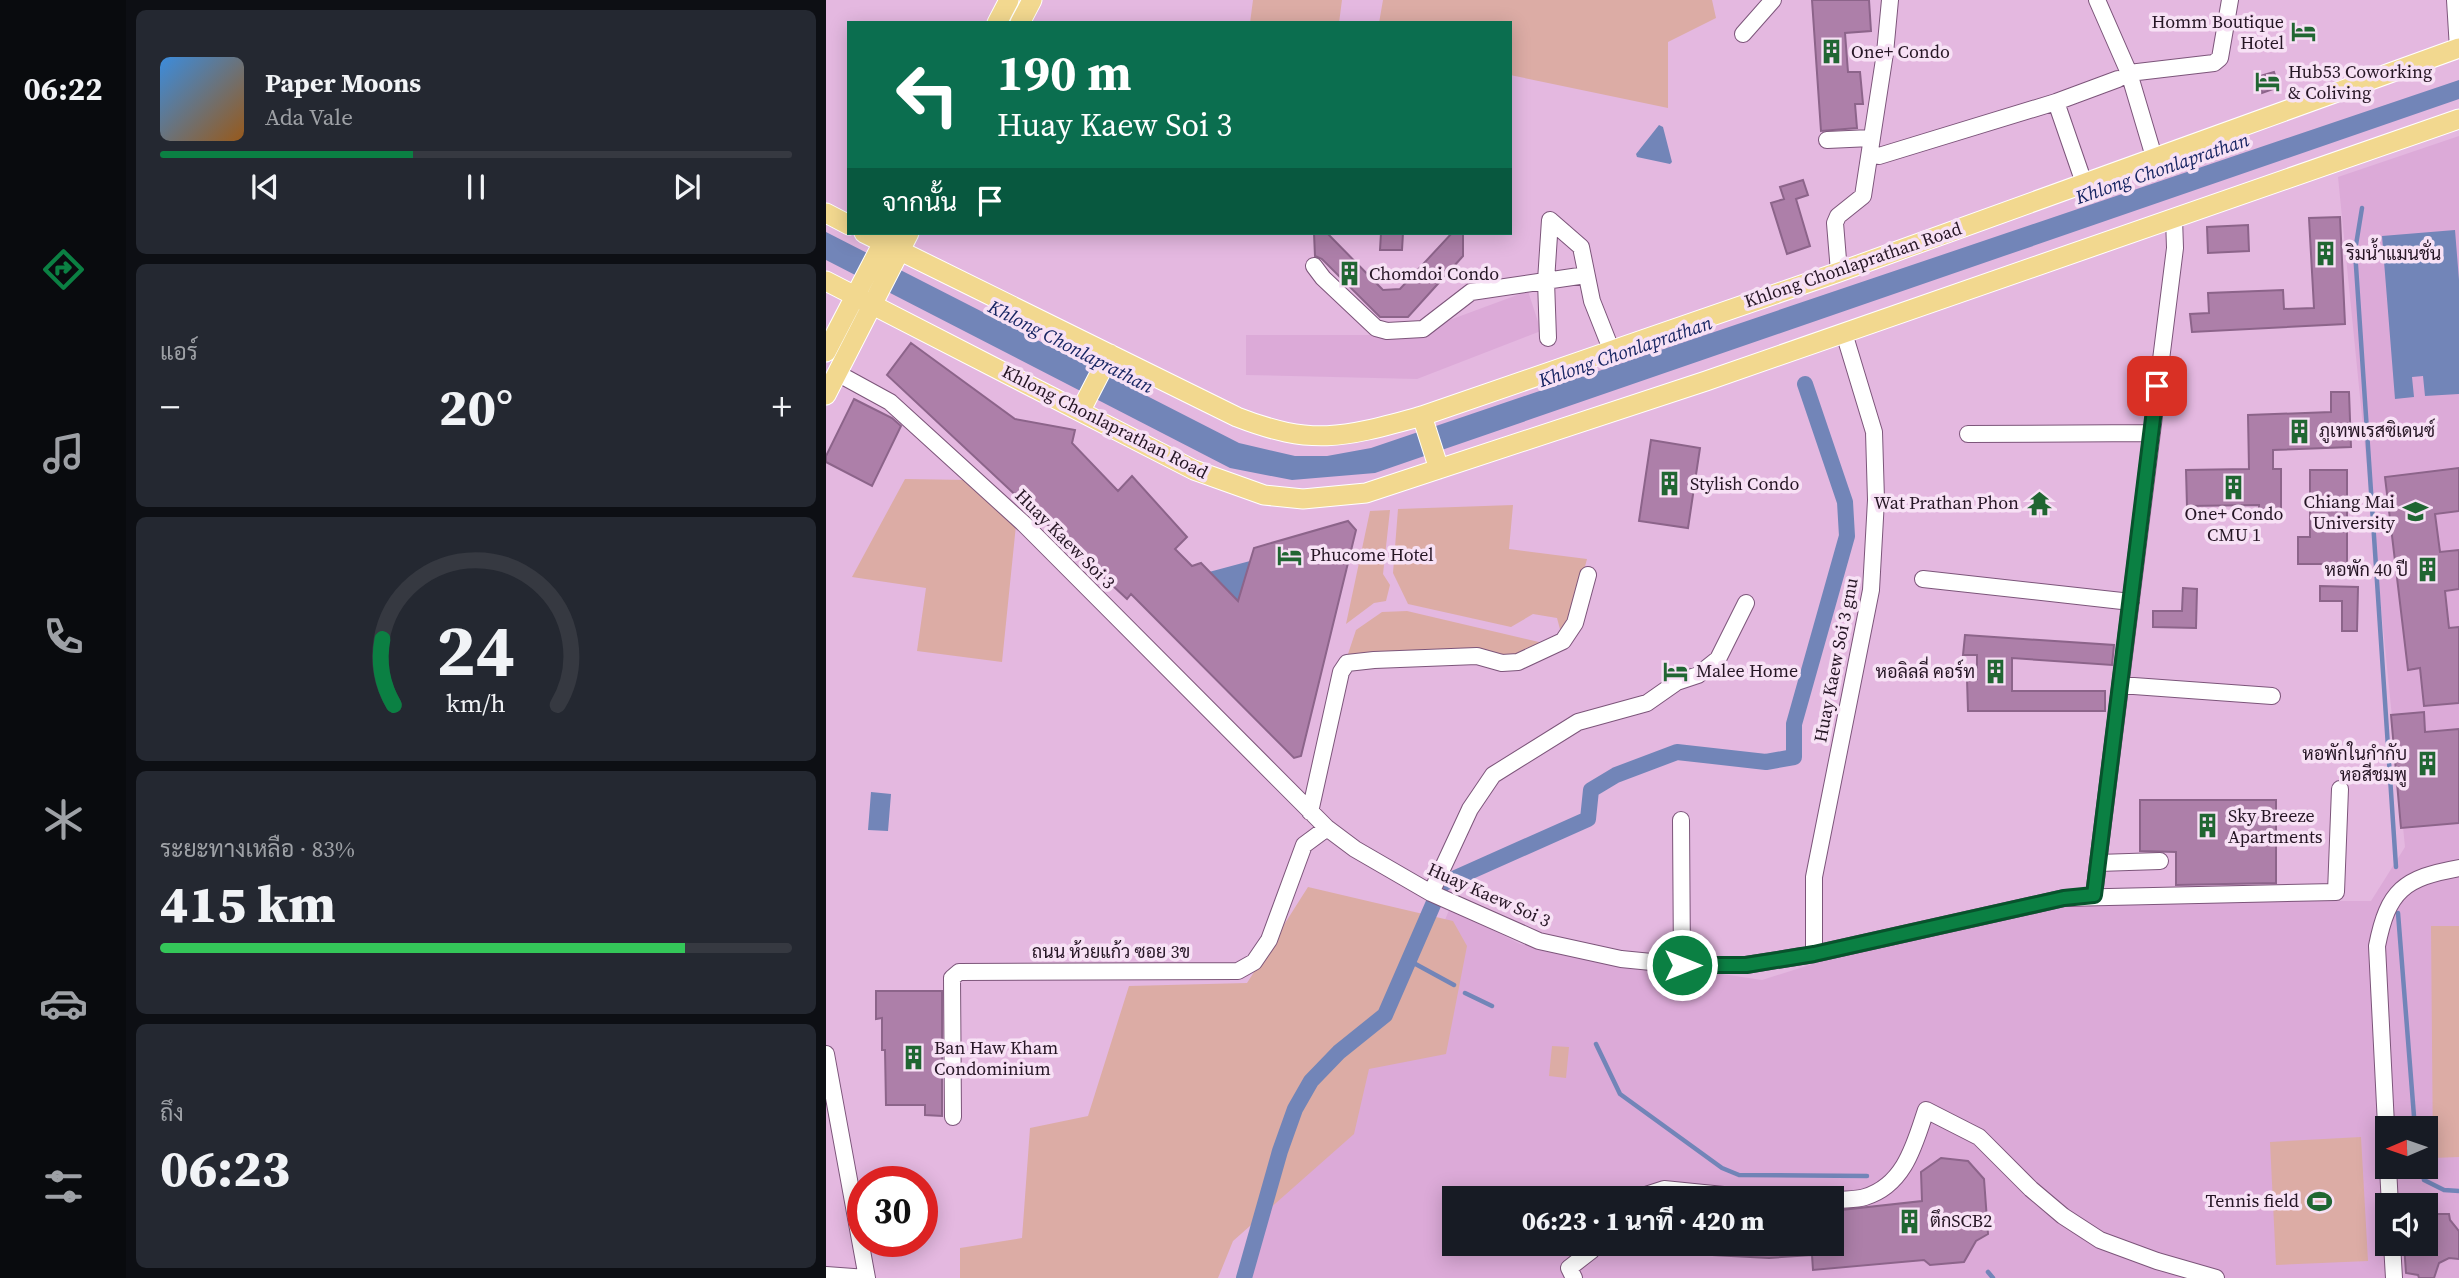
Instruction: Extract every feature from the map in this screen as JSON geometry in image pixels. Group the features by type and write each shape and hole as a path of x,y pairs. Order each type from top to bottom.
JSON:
{"main road":[{"path":"998,21 1009,0"},
{"path":"1021,21 1032,0"},
{"name":"Khlong Chonlaprathan Road","path":"870,235 890,242 1107,360 1271,430 1299,436 1328,437 1424,421 1611,349 1839,272 2458,49"},
{"path":"1844,333 2459,119"},
{"path":"826,213 847,224"},
{"path":"826,395 837,373 863,301 890,242"},
{"name":"Khlong Chonlaprathan Road","path":"826,281 1084,405 1194,470 1264,495 1303,499 1366,493 1437,464 1844,333"},
{"path":"826,352 863,301"},
{"path":"1084,405 1107,360"},
{"path":"1424,421 1437,464"}],"street":[{"path":"1743,34 1773,0"},
{"path":"1839,272 1835,223 1838,216 1863,196 1890,0"},
{"path":"2097,0 2154,157"},
{"path":"1879,156 2056,102 2124,76 2214,63 2220,58 2230,0"},
{"path":"2455,0 2458,49"},
{"path":"2056,102 2084,183"},
{"path":"1827,140 1871,138"},
{"path":"2094,895 2175,248 2174,218"},
{"path":"1548,338 1546,281 1550,220 1581,247 1599,324 1611,349"},
{"path":"1314,266 1323,278 1376,328 1387,331 1423,329 1471,292 1586,275"},
{"name":"Huay Kaew Soi 3 gnu","path":"1814,954 1814,877 1871,590 1876,500 1874,432 1844,333"},
{"name":"Huay Kaew Soi 3","path":"837,373 890,402 1024,524 1327,828 1355,849 1432,893 1539,941 1621,959 1682,965 1746,965 1814,954 2052,901 2094,895 2336,892 2340,789"},
{"path":"1968,434 2152,433"},
{"path":"1310,812 1341,672 1347,663 1477,656 1502,663 1518,662 1563,641 1575,623 1588,576"},
{"path":"1923,579 2131,601"},
{"path":"1432,893 1471,809 1493,775 1578,722 1647,703 1676,682 1698,675 1718,659 1746,603"},
{"path":"2120,685 2272,696"},
{"path":"1681,820 1682,965"},
{"name":"ถนน ห้วยแก้ว ซอย 3ข","path":"953,1117 952,978 959,972 1238,971 1254,962 1269,940 1304,845 1327,828"},
{"path":"2098,863 2160,861"},
{"path":"2386,1116 2377,946 2381,927 2388,905 2402,889 2423,876 2459,868"},
{"path":"826,1055 833,1134 867,1278 826,1275"},
{"path":"1844,1199 1867,1196 1893,1180 1911,1157 1926,1110 1979,1136 2031,1189 2063,1216 2100,1240 2157,1261 2216,1278"},
{"path":"1574,1278 1569,1268 1585,1256"},
{"path":"2392,1256 2393,1278"}],"shaded area":[{"path":"1253,0 1342,0 1339,21 1250,21"},
{"path":"1383,0 1712,0 1716,18 1668,42 1668,108 1512,75 1512,21 1379,21"},
{"name":"Chiang Mai University","path":"2459,136 2459,1278 1245,1278 1264,1190 1400,1025 1450,908 1520,944 1762,980 1873,945 2089,901 2371,901 2405,847 2338,177"},
{"path":"1528,291 1541,331 1417,379 1246,375 1246,335 1409,335"},
{"path":"905,479 969,480 1016,525 1002,662 917,651 926,588 852,577"},
{"path":"1513,505 1509,549 1587,559 1570,622 1561,633 1557,618 1533,614 1511,627 1408,604 1393,573 1398,509"},
{"path":"1390,510 1383,574 1390,585 1386,601 1374,603 1346,624 1370,511"},
{"path":"1407,611 1543,643 1505,659 1476,648 1347,657 1356,630 1382,612"},
{"path":"1308,887 1453,921 1467,946 1446,1054 1369,1069 1354,1134 1233,1241 1218,1278 960,1278 960,1248 1022,1238 1030,1128 1088,1116 1129,986 1247,983"},
{"path":"2431,926 2459,926 2459,1157 2438,1158 2438,1116 2433,1116"},
{"path":"1552,1046 1569,1047 1566,1078 1549,1076"},
{"name":"Tennis field","path":"2361,1137 2368,1261 2276,1265 2270,1142"}],"water":[{"path":"2459,80 2459,99 1375,473 1292,480 1230,468 826,260 826,232 1239,443 1295,456 1327,456 1371,448"},
{"path":"1659,125 1663,127 1672,162 1670,164 1637,157 1636,154"},
{"path":"2455,230 2459,280 2459,394 2425,396 2423,376 2412,377 2414,397 2395,399 2382,236"},
{"path":"1250,561 1238,601 1209,572"},
{"path":"871,792 891,794 888,831 868,830"}],"building":[{"name":"One+ Condo","path":"1812,0 1869,0 1871,31 1845,33 1848,72 1860,72 1863,104 1855,104 1857,128 1821,131"},
{"name":"Hub53 Coworking & Coliving","path":"2274,72 2279,87 2262,93 2257,77"},
{"path":"1803,180 1808,195 1796,199 1810,246 1787,254 1771,203 1784,199 1780,187"},
{"name":"ริมน้ำแมนชั่น","path":"2340,217 2345,324 2192,332 2190,314 2209,313 2208,293 2283,290 2284,309 2314,308 2309,218"},
{"path":"2248,225 2249,251 2208,253 2207,227"},
{"name":"Chomdoi Condo","path":"1314,235 1329,235 1383,290 1400,289 1450,235 1463,235 1463,256 1408,317 1380,317 1322,259 1315,256"},
{"path":"1381,235 1403,235 1402,250 1380,250"},
{"name":"Phucome Hotel","path":"911,343 1015,419 1075,430 1072,443 1118,491 1132,476 1187,537 1175,549 1192,566 1201,563 1238,601 1254,548 1348,521 1356,530 1301,756 1294,758 1131,594 1127,599 887,375"},
{"path":"2331,392 2349,392 2351,447 2273,450 2273,469 2281,469 2281,516 2259,516 2259,505 2187,506 2186,470 2249,469 2248,415 2331,412"},
{"path":"854,399 892,418 901,426 872,486 826,462 826,456"},
{"name":"Stylish Condo","path":"1651,440 1700,448 1688,528 1639,521"},
{"name":"หอพัก 40 ปี","path":"2459,468 2459,511 2435,514 2440,552 2459,550 2459,589 2445,591 2449,628 2459,627 2459,703 2424,706 2420,668 2408,670 2385,477"},
{"path":"2310,470 2347,470 2347,564 2298,564 2298,537 2310,537"},
{"path":"2320,586 2358,587 2357,631 2342,631 2342,601 2320,601"},
{"path":"2183,588 2197,589 2196,628 2153,627 2153,611 2182,611"},
{"name":"หอลิลลี่ คอร์ท","path":"1965,635 2114,645 2112,665 2012,658 2012,691 2105,691 2105,711 1968,711 1967,679 1977,679 1977,655 1963,655"},
{"name":"หอพักในกำกับ หอสีชมพู","path":"2424,712 2425,732 2459,729 2459,823 2401,828 2391,715"},
{"name":"Sky Breeze Apartments","path":"2140,800 2276,800 2276,883 2176,885 2176,852 2140,851"},
{"name":"Ban Haw Kham Condominium","path":"876,991 942,991 942,1116 925,1115 925,1105 886,1105 885,1050 882,1050 882,1018 876,1019"},
{"name":"ตึกSCB2","path":"1941,1158 1968,1161 1984,1179 1988,1234 1976,1241 1964,1262 1930,1265 1924,1260 1813,1270 1812,1256 1844,1256 1844,1210 1922,1201 1921,1172"},
{"path":"2438,1214 2449,1214 2450,1220 2459,1231 2459,1259 2449,1258 2439,1263 2434,1278 2419,1278 2418,1275 2406,1273 2405,1256 2438,1256"},
{"name":"ตึกSCB2","path":"1732,1256 1798,1256 1769,1258"}],"waterway":[{"path":"2362,208 2355,251 2396,867"},
{"path":"1244,1278 1280,1151 1295,1109 1311,1081 1339,1052 1385,1015 1442,884 1588,819 1591,790 1616,775 1677,752 1766,762 1794,757 1794,724 1847,536 1845,502 1805,384"},
{"path":"2398,913 2414,1116"},
{"path":"1410,961 1454,985"},
{"path":"1465,993 1492,1006"},
{"path":"1596,1044 1620,1094 1722,1168 1739,1175 1867,1176"},
{"path":"2424,1180 2444,1190 2459,1191"},
{"path":"1988,1272 1993,1278"}],"place":[{"name":"Homm Boutique Hotel","path":"2304,32"},
{"name":"One+ Condo","path":"1831,52"},
{"name":"Hub53 Coworking & Coliving","path":"2268,82"},
{"name":"ริมน้ำแมนชั่น","path":"2326,254"},
{"name":"Chomdoi Condo","path":"1349,274"},
{"name":"ภูเทพเรสซิเดนซ์","path":"2299,431"},
{"name":"Stylish Condo","path":"1670,484"},
{"name":"One+ Condo CMU 1","path":"2234,487"},
{"name":"Wat Prathan Phon","path":"2039,503"},
{"name":"Chiang Mai University","path":"2415,512"},
{"name":"Phucome Hotel","path":"1290,555"},
{"name":"หอพัก 40 ปี","path":"2428,570"},
{"name":"Malee Home","path":"1676,671"},
{"name":"หอลิลลี่ คอร์ท","path":"1995,672"},
{"name":"หอพักในกำกับ หอสีชมพู","path":"2427,764"},
{"name":"Sky Breeze Apartments","path":"2208,826"},
{"name":"Ban Haw Kham Condominium","path":"914,1058"},
{"name":"Tennis field","path":"2319,1201"},
{"name":"ตึกSCB2","path":"1910,1221"}],"route":[{"path":"1682,965 1746,965 1814,954 2064,898 2094,895 2157,386"}],"water label":[{"name":"Khlong Chonlaprathan","path":"2162,168"},
{"name":"Khlong Chonlaprathan","path":"1071,346"},
{"name":"Khlong Chonlaprathan","path":"1625,351"}]}
